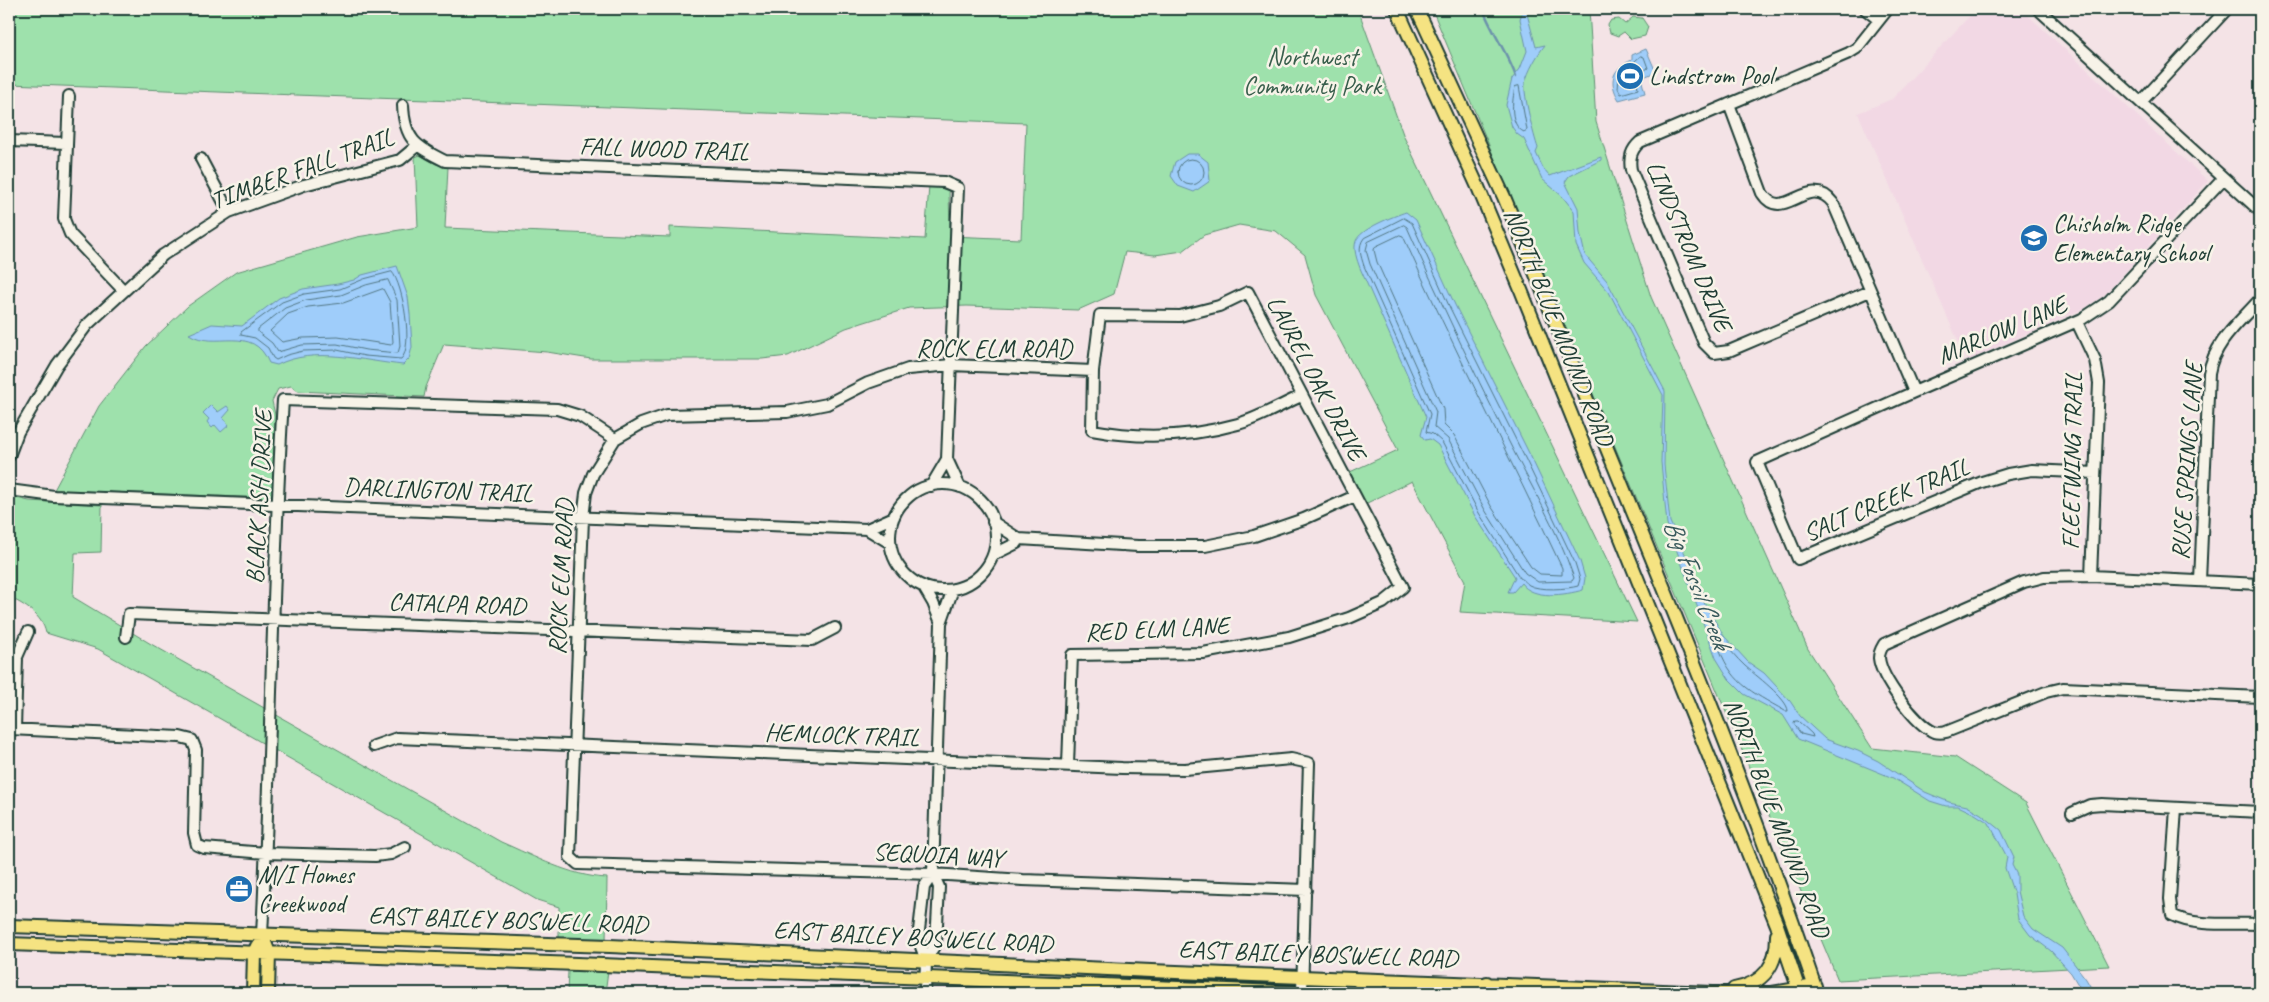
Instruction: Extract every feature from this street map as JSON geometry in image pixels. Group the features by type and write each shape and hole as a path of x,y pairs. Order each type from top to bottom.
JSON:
{"main road":[{"name":"NORTH BLUE MOUND ROAD","path":"1398,9 1478,187 1777,925 1799,991"},
{"name":"NORTH BLUE MOUND ROAD","path":"1417,9 1504,197 1752,812 1816,990"},
{"path":"1671,666 1691,659"},
{"name":"NORTH BLUE MOUND ROAD","path":"1713,993 1745,987 1765,974 1776,953 1777,925"},
{"name":"EAST BAILEY BOSWELL ROAD","path":"9,926 610,946 1151,971 1302,975 1713,993 1772,993 1816,990"},
{"path":"132,948 134,930"},
{"path":"253,993 254,953 262,935"},
{"path":"262,935 270,953 268,993"},
{"name":"EAST BAILEY BOSWELL ROAD","path":"9,944 1303,993"},
{"path":"1095,985 1096,968"},
{"path":"1150,987 1151,971"},
{"path":"1358,993 1360,988 1366,985 1404,986 1416,980"},
{"path":"1439,993 1483,993 1487,990 1487,983"}],"street":[{"path":"1865,9 1878,20"},
{"name":"LINDSTROM DRIVE","path":"1870,291 1729,351 1714,353 1704,343 1631,170 1630,162 1633,148 1640,142 1849,53 1857,48 1888,9"},
{"path":"2038,9 2260,211"},
{"path":"2141,102 2227,9"},
{"path":"68,96 64,219 70,234 123,290"},
{"path":"1729,104 1762,193 1767,201 1774,204 1783,204 1811,193 1820,192 1827,196 1832,203 1914,392"},
{"name":"FALL WOOD TRAIL","path":"403,105 403,124 410,137 425,152 445,161 944,182 958,188 951,365"},
{"path":"9,141 66,143"},
{"name":"TIMBER FALL TRAIL","path":"9,456 18,432 57,365 87,325 162,255 229,212 304,185 400,160 418,145"},
{"path":"201,159 229,212"},
{"name":"MARLOW LANE","path":"1757,462 2076,322 2109,301 2224,179"},
{"name":"LAUREL OAK DRIVE","path":"1093,371 1100,315 1180,316 1219,306 1248,292 1403,587"},
{"name":"RUSE SPRINGS LANE","path":"2200,581 2211,359 2220,343 2260,300"},
{"name":"FLEETWING TRAIL","path":"2076,322 2095,360 2099,383 2092,576"},
{"path":"951,365 947,459 960,487"},
{"name":"ROCK ELM ROAD","path":"570,857 583,518 586,493 593,474 615,439 641,424 667,415 787,412 827,404 868,383 908,369 951,365 1093,371"},
{"path":"1093,371 1092,430 1099,431 1138,435 1192,434 1240,424 1302,396"},
{"name":"BLACK ASH DRIVE","path":"262,935 274,620 276,505 283,400 557,409 580,416 615,439"},
{"path":"931,486 947,459"},
{"name":"SALT CREEK TRAIL","path":"1757,462 1798,559 1982,482 2008,474 2032,470 2095,474"},
{"path":"946,484 960,487 974,495 986,507 996,533 993,556 977,578 966,585 941,590 923,586 910,579 900,569 893,556 890,543 894,517 908,497 919,490 946,484"},
{"name":"DARLINGTON TRAIL","path":"9,490 54,496 867,530 890,543"},
{"path":"993,522 1019,539 1138,546 1205,546 1254,536 1304,518 1355,496"},
{"name":"DARLINGTON TRAIL","path":"867,530 894,517"},
{"path":"993,556 1017,543 1019,539"},
{"path":"2260,584 2092,576 2044,577 2024,582 1884,644 1879,652 1879,660 1899,699 1927,728 1936,733 1946,732 2046,692 2063,688 2260,697"},
{"path":"923,586 933,602 941,622"},
{"name":"RED ELM LANE","path":"1068,765 1072,655 1203,653 1289,637 1349,618 1382,603 1403,587"},
{"path":"926,960 936,943 939,887 933,874 941,622 953,589"},
{"name":"CATALPA ROAD","path":"126,637 129,614 812,640 835,628"},
{"path":"28,632 17,658 12,729 180,737 192,740 196,750 194,833 197,845 213,849 266,853 375,856 391,854 405,847"},
{"name":"HEMLOCK TRAIL","path":"374,746 397,738 1185,769 1291,759 1309,763 1306,890"},
{"path":"2072,813 2090,806 2102,804 2260,812"},
{"path":"2176,808 2170,899 2172,915 2180,919 2193,921 2260,924"},
{"name":"SEQUOIA WAY","path":"570,857 578,864 933,874 1042,881 1306,890"},
{"path":"925,993 926,960 918,939 924,887 933,874"},
{"path":"1303,993 1302,975 1306,890"}],"shaded area":[{"name":"Chisholm Ridge Elementary School","path":"1976,9 2021,9 2208,181 2104,295 2083,309 1968,360 1858,113 1892,99"},
{"path":"950,984 1033,993 937,993"}],"green space":[{"name":"Northwest Community Park","path":"9,9 1358,9 1404,137 1637,622 1460,612 1465,581 1412,481 1365,504 1350,472 1398,450 1316,295 1305,255 1276,231 1239,225 1204,235 1183,251 1155,255 1125,252 1114,294 1078,310 967,306 909,308 846,328 788,356 762,359 591,359 547,352 444,344 426,387 424,397 298,391 291,386 278,389 272,401 275,415 272,493 269,498 54,490 99,406 146,346 188,306 236,272 357,237 418,227 415,157 420,155 436,164 448,167 445,228 670,237 670,227 925,239 929,186 949,190 950,236 1021,239 1026,123 9,84"},
{"path":"1432,9 1589,9 1596,122 1651,297 1808,649 1872,748 1955,757 2026,803 2109,966 1838,980"},
{"path":"1633,17 1642,18 1648,27 1645,36 1631,39 1624,32 1618,36 1610,33 1608,25 1611,20 1619,19 1625,24"},
{"path":"9,496 29,501 102,505 101,552 75,553 73,597 151,644 501,842 566,870 607,878 606,943 559,940 559,907 537,900 98,649 46,633 37,616 27,607 9,597"},
{"path":"568,971 608,971 605,993 567,993"}],"water":[{"path":"1523,9 1530,9 1527,14 1536,47 1545,45 1536,58 1525,83 1529,115 1538,148 1536,153 1543,168 1550,176 1601,157 1601,160 1569,176 1565,182 1578,208 1580,233 1585,255 1607,281 1665,391 1664,465 1670,522 1703,592 1703,601 1724,636 1748,662 1764,673 1790,701 1800,716 1825,739 1858,751 1878,761 1925,792 1949,802 1967,806 1981,814 2001,830 2014,857 2012,865 2017,875 2017,891 2023,916 2033,929 2062,948 2086,979 2094,993 2083,993 2071,973 2051,951 2030,935 2018,919 2014,894 2005,868 2007,857 1989,823 1958,806 1946,806 1930,801 1893,778 1798,739 1783,715 1744,694 1729,679 1716,658 1667,524 1661,462 1663,395 1609,292 1584,263 1576,245 1574,211 1562,196 1542,179 1524,139 1512,127 1506,105 1512,79 1520,69 1527,51 1520,19"},
{"name":"Lindstrom Pool","path":"1646,49 1656,72 1641,78 1645,93 1619,100 1613,81 1616,72 1620,67 1632,60 1632,55"},
{"path":"1187,154 1198,154 1208,162 1210,181 1194,192 1178,186 1171,176 1175,162"},
{"path":"1406,212 1416,220 1455,305 1531,457 1580,561 1585,578 1583,590 1550,595 1541,594 1533,592 1521,583 1513,592 1508,592 1515,577 1475,516 1438,445 1430,439 1425,440 1421,435 1426,417 1360,268 1355,251 1356,241 1364,232 1378,223"},
{"path":"397,266 408,297 412,347 409,359 403,365 339,356 307,356 291,359 277,365 269,363 262,351 253,344 244,341 210,340 189,334 212,324 242,326 279,298 303,289 338,284 354,280 362,275"},
{"path":"211,405 218,412 227,406 230,410 223,418 229,425 221,432 215,425 212,428 207,422 209,419 203,413"}],"waterway":[{"name":"Big Fossil Creek","path":"1483,9 1516,77"}],"place":[{"name":"Lindstrom Pool","path":"1630,76"},
{"name":"Chisholm Ridge Elementary School","path":"2034,238"},
{"name":"M/I Homes Creekwood","path":"239,889"}]}
